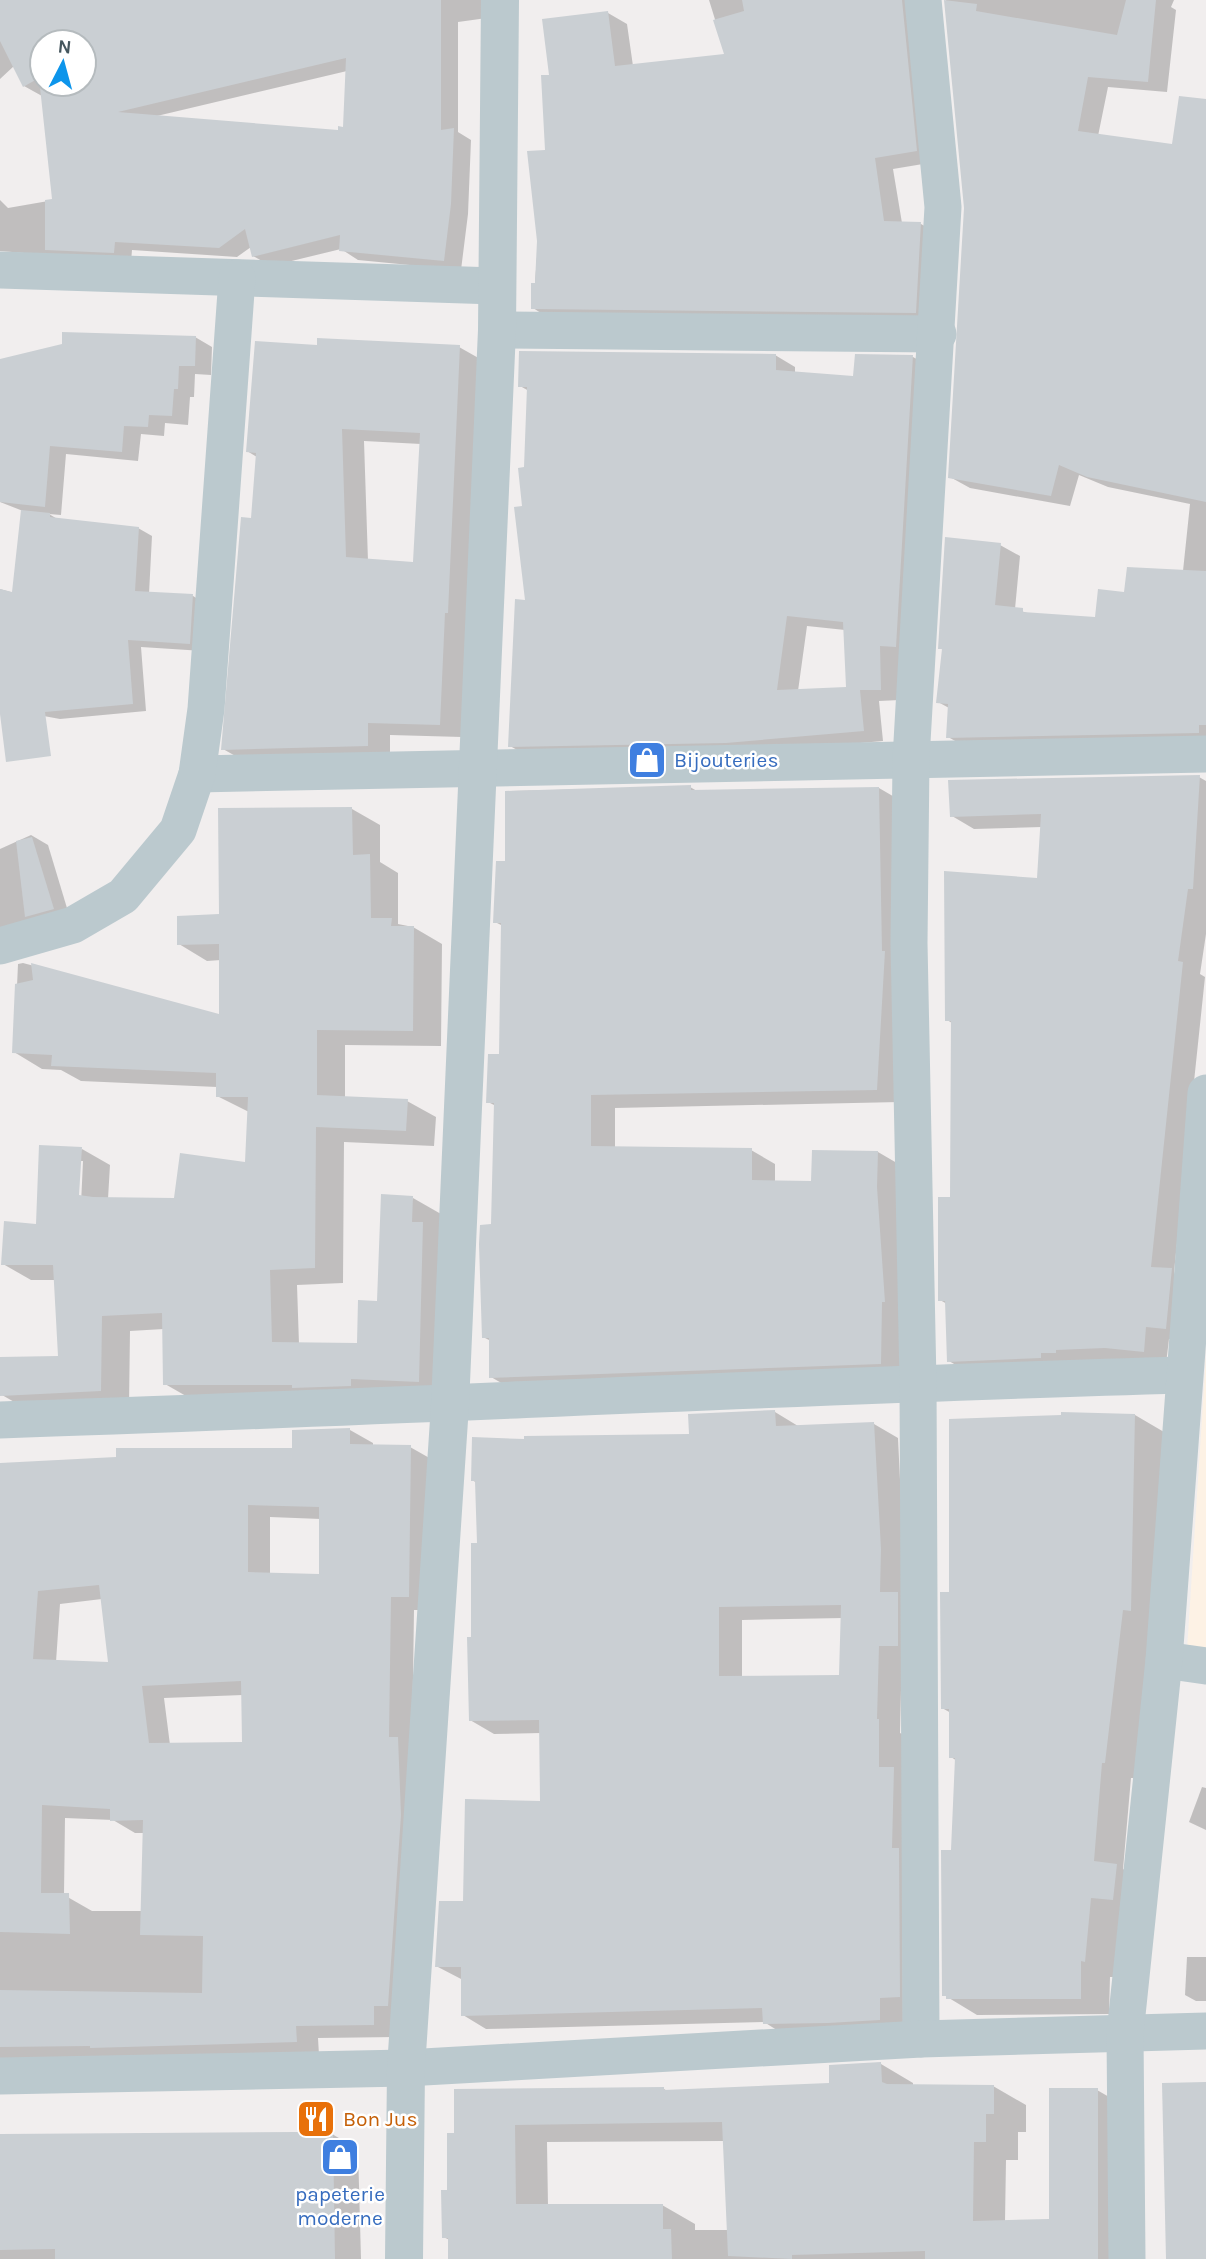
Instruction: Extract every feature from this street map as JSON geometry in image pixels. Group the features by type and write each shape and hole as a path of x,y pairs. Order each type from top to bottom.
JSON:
{"street":[{"path":"404,2259 406,2068 450,1405 497,330 500,0"},
{"path":"921,2039 918,1382 909,943 911,759 938,334 943,207 923,0"},
{"path":"0,270 496,286"},
{"path":"0,946 73,925 123,896 178,830 197,774 206,709 237,278"},
{"path":"497,330 938,334"},
{"path":"197,774 1206,754"},
{"path":"1127,2259 1125,2034 1164,1660 1183,1375 1206,1093"},
{"path":"0,1420 450,1405 918,1382 1183,1375"},
{"path":"1164,1660 1206,1666"},
{"path":"0,2076 406,2068 921,2039 1206,2031"}],"shaded area":[{"path":"1206,1356 1206,1652 1187,1650"}],"building":[{"path":"0,0 441,0 441,130 454,128 451,204 444,261 339,251 340,235 252,257 245,229 219,248 115,242 114,253 45,250 45,200 52,199 41,98 98,98 98,28 28,28 28,84 23,87 0,41","holes":["346,58 343,127 338,126 338,130 118,112"]},
{"path":"742,0 902,0 917,151 875,158 884,221 921,222 916,313 531,309 531,283 535,283 537,241 527,151 545,150 541,75 549,75 542,19 608,11 615,66 724,54 713,20 744,11"},
{"path":"944,0 977,4 976,11 1117,35 1126,0 1156,0 1148,82 1088,77 1078,131 1172,144 1179,96 1206,99 1206,502 1087,477 1059,465 1051,496 948,478 964,208"},
{"path":"62,332 196,336 195,366 179,366 178,389 174,389 172,416 149,415 148,427 124,426 122,452 50,446 45,507 0,502 0,359 62,344"},
{"path":"317,338 460,345 448,613 445,613 440,725 368,723 368,746 221,750 241,517 251,518 256,453 246,452 255,341 317,345","holes":["342,429 420,433 413,562 346,557"]},
{"path":"519,351 776,354 776,370 853,376 855,354 913,355 896,647 880,646 881,690 860,690 864,731 726,743 508,747 515,599 525,600 514,507 522,506 518,468 524,467 527,387 518,387","holes":["787,616 843,622 846,687 777,690"]},
{"path":"21,510 50,513 50,517 139,527 135,591 193,594 190,644 128,640 133,704 45,712 51,756 6,762 0,714 0,589 12,592"},
{"path":"945,537 1001,543 995,605 1023,608 1023,612 1095,617 1098,589 1124,592 1127,567 1206,571 1206,725 1199,725 1199,733 946,738 948,704 936,703 942,649 938,649"},
{"path":"1200,775 1193,889 1188,889 1178,961 1183,962 1151,1267 1172,1268 1166,1329 1146,1327 1144,1352 1105,1348 1056,1350 1056,1353 1041,1353 1041,1358 947,1362 945,1301 938,1301 938,1197 950,1197 951,1021 945,1021 944,871 1037,878 1041,814 950,817 948,780"},
{"path":"691,785 691,790 879,787 882,951 885,951 877,1090 591,1095 591,1146 752,1148 752,1180 811,1181 812,1150 878,1151 877,1187 885,1302 882,1302 881,1364 489,1378 489,1338 482,1338 479,1244 480,1225 491,1224 494,1103 486,1103 488,1054 499,1054 501,923 493,923 496,861 505,861 505,791"},
{"path":"352,807 353,855 370,854 371,918 392,918 391,926 414,926 413,1031 317,1030 317,1095 408,1099 406,1131 316,1127 315,1268 270,1270 272,1342 357,1343 358,1300 377,1301 381,1194 413,1196 412,1222 423,1222 419,1382 351,1379 351,1386 292,1388 292,1385 163,1385 162,1313 102,1316 101,1391 0,1396 0,1357 58,1356 53,1265 1,1265 4,1221 36,1224 39,1145 82,1147 79,1195 174,1198 180,1153 245,1162 248,1097 216,1097 216,1073 51,1066 52,1055 12,1053 15,984 33,980 31,963 219,1014 219,944 177,945 177,916 219,914 218,808"},
{"path":"32,837 54,909 25,917 16,841"},
{"path":"775,1410 776,1426 874,1422 881,1549 880,1592 898,1592 898,1646 879,1646 877,1719 879,1767 894,1767 892,1848 899,1848 900,1997 880,1998 880,2020 828,2023 763,2024 762,2008 461,2016 461,1967 435,1967 439,1901 463,1901 465,1799 540,1801 539,1720 469,1721 467,1637 471,1637 471,1543 477,1543 475,1481 471,1481 472,1437 524,1439 524,1436 689,1434 688,1414","holes":["841,1605 839,1675 719,1676 719,1607"]},
{"path":"1061,1412 1135,1414 1131,1611 1123,1610 1105,1763 1102,1763 1094,1861 1117,1864 1113,1900 1091,1898 1085,1962 1081,1961 1081,1999 946,1999 946,1996 942,1996 941,1850 951,1850 955,1758 949,1758 949,1709 941,1709 940,1592 949,1592 949,1419 1061,1415"},
{"path":"350,1428 350,1444 411,1445 409,1597 391,1597 389,1737 398,1737 401,1815 388,2006 374,2006 374,2025 296,2026 297,2042 90,2048 0,2047 0,1990 202,1993 203,1936 140,1935 143,1820 110,1821 110,1809 42,1805 41,1893 69,1893 70,1934 0,1932 0,1463 116,1457 116,1448 292,1448 292,1430","holes":["248,1505 319,1507 319,1574 248,1572","99,1585 108,1662 33,1659 38,1591","241,1681 242,1742 149,1743 142,1686"]},
{"path":"881,2062 882,2082 887,2084 994,2085 994,2114 986,2114 986,2142 974,2142 973,2221 1049,2219 1049,2088 1098,2088 1098,2259 925,2259 925,2251 792,2255 792,2259 728,2256 722,2122 515,2125 516,2204 663,2204 663,2229 671,2229 672,2259 448,2259 448,2238 442,2238 441,2190 447,2190 447,2133 454,2133 454,2089 664,2087 664,2090 829,2083 829,2065"},
{"path":"1206,2082 1206,2259 1166,2259 1162,2083"},
{"path":"333,2132 335,2259 55,2259 55,2249 0,2250 0,2134"}],"place":[{"name":"Bijouteries","path":"647,760"},
{"name":"Bon Jus","path":"316,2119"},
{"name":"papeterie moderne","path":"340,2157"}]}
